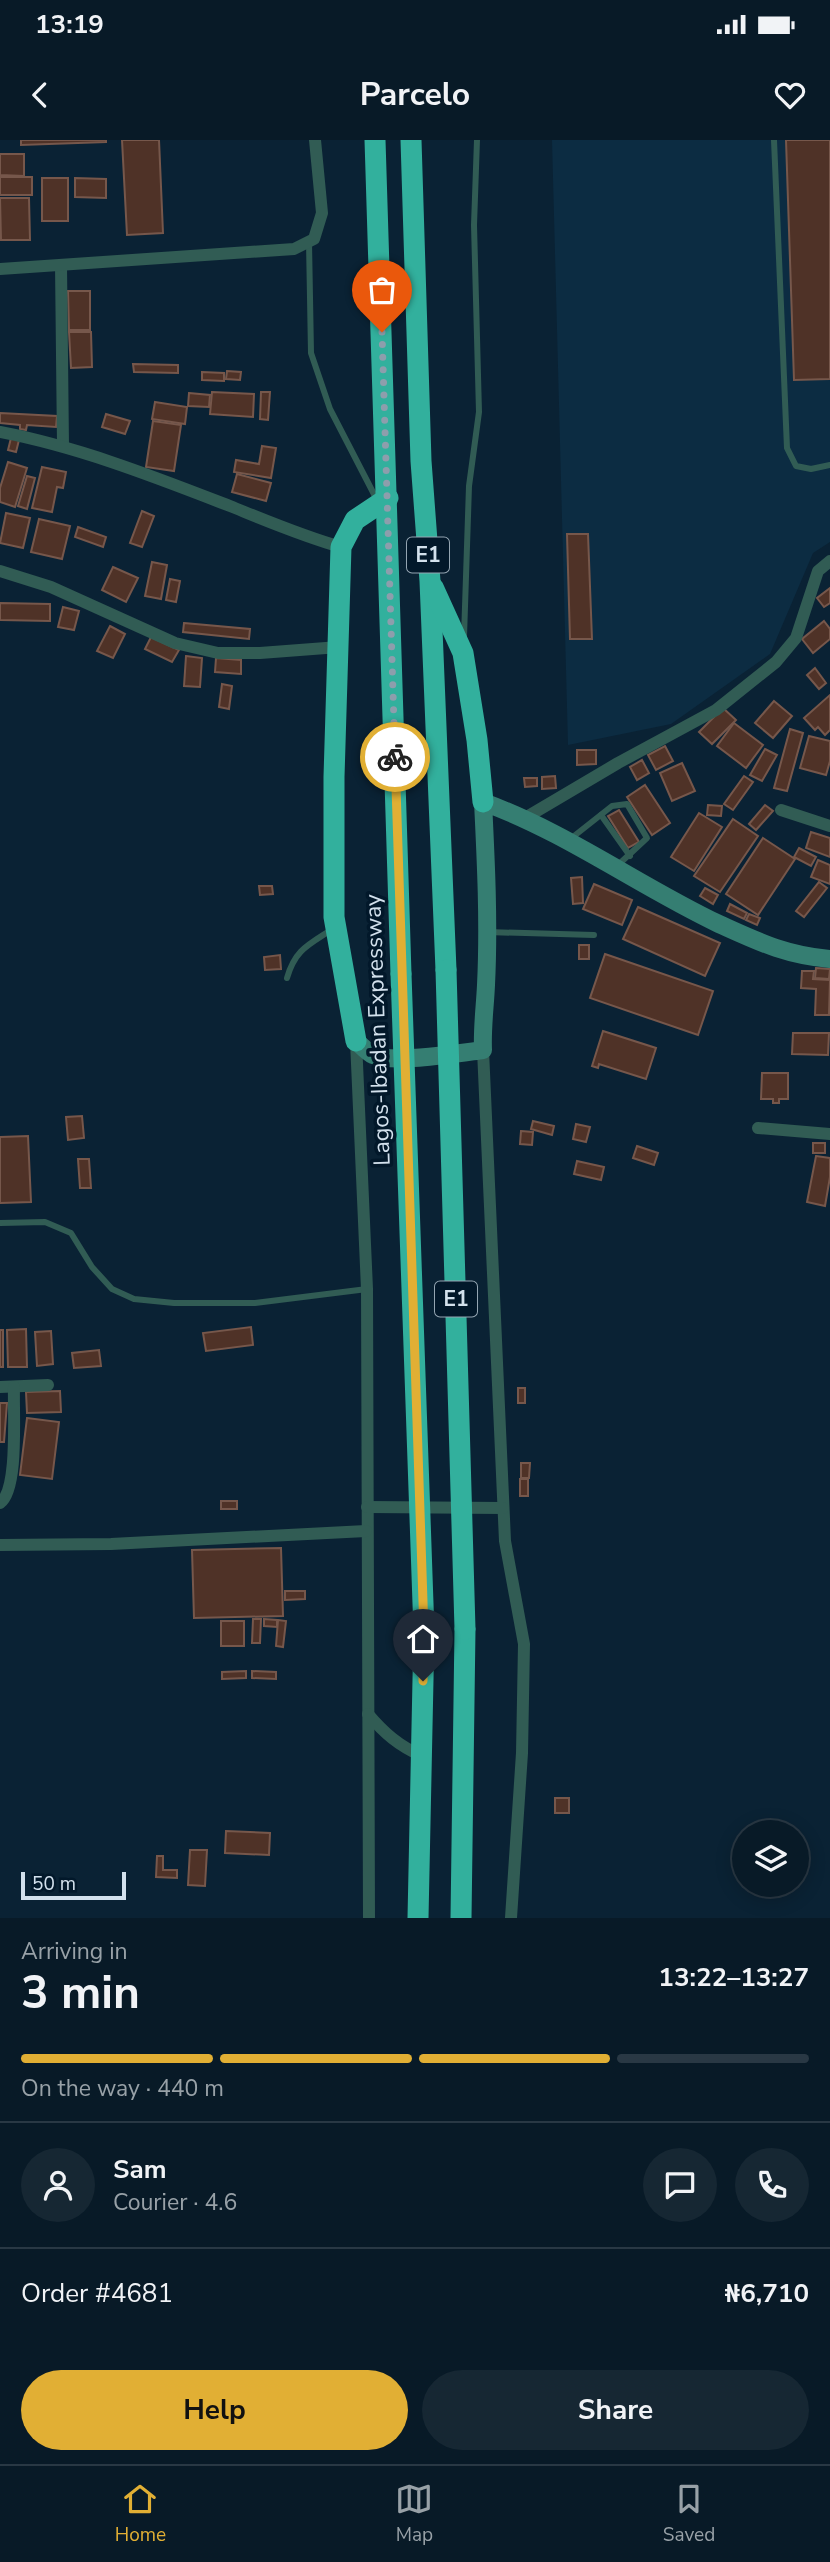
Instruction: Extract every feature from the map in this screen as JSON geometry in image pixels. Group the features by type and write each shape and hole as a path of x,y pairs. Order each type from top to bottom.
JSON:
{"highway":[{"name":"Lagos-Ibadan Expressway","path":"376,140 383,501 424,1632 418,1918"},
{"name":"E1","path":"411,140 421,461 430,581 446,970 465,1629 461,1918"},
{"path":"356,1041 336,928 334,777 341,547 355,520 383,501"},
{"path":"430,581 463,653 477,740 483,802"}],"street":[{"path":"0,268 293,249 314,239 322,213 315,140"},
{"path":"61,265 63,446"},
{"path":"0,432 63,446 170,483 304,537 341,547"},
{"path":"524,818 716,710 776,662 796,638 818,571 830,561"},
{"path":"0,571 51,587 175,643 218,653 339,647"},
{"path":"511,1918 522,1753 524,1644 505,1541 503,1508 483,1050 486,932 483,802 524,818 700,914 772,948 830,959"},
{"path":"781,810 830,827"},
{"path":"356,1041 374,1055 398,1057 483,1050"},
{"path":"356,1041 367,1289 369,1918"},
{"path":"758,1128 830,1134"},
{"path":"0,1387 48,1385"},
{"path":"0,1503 8,1495 12,1468 14,1387"},
{"path":"367,1507 503,1508"},
{"path":"0,1545 111,1544 366,1531"},
{"path":"368,1714 384,1733 403,1748 422,1756"}],"lane":[{"path":"463,653 469,486 479,412 474,225 477,140"},
{"path":"774,140 786,448 796,466 811,470 830,465"},
{"path":"309,242 312,353 330,409 383,501"},
{"path":"569,841 612,806 627,804 647,838 614,868"},
{"path":"601,815 630,856"},
{"path":"286,978 296,956 306,945 336,928"},
{"path":"486,932 594,935"},
{"path":"0,1223 46,1223 71,1233 92,1267 112,1289 134,1299 174,1303 255,1303 367,1289"}],"shaded area":[{"path":"552,140 830,140 830,542 813,553 770,654 671,724 568,745"}],"building":[{"path":"21,140 106,140 106,142 21,145"},
{"path":"122,140 159,140 163,233 127,235"},
{"path":"786,140 830,140 830,379 794,380"},
{"path":"0,154 24,154 24,176 0,175"},
{"path":"0,177 32,177 32,195 0,195"},
{"path":"42,178 68,178 68,221 42,221"},
{"path":"75,178 106,179 106,198 75,197"},
{"path":"0,198 29,198 30,240 1,240"},
{"path":"68,291 90,291 90,330 69,330"},
{"path":"69,332 91,332 92,367 71,368"},
{"path":"133,364 178,365 178,373 134,372"},
{"path":"227,371 241,372 240,380 226,379"},
{"path":"202,372 224,373 224,381 202,380"},
{"path":"212,392 254,394 253,417 210,414"},
{"path":"261,392 270,392 268,420 260,419"},
{"path":"189,393 210,395 209,407 188,406"},
{"path":"155,402 187,407 185,424 152,419"},
{"path":"0,413 57,416 56,427 27,425 26,430 20,429 20,425 0,423"},
{"path":"106,414 130,421 125,434 102,427"},
{"path":"153,421 181,425 174,471 146,467"},
{"path":"11,438 19,440 16,452 8,450"},
{"path":"262,446 276,448 271,478 234,472 236,460 259,464"},
{"path":"8,462 27,468 15,507 0,502 0,488"},
{"path":"42,467 66,472 63,488 57,487 52,512 32,508"},
{"path":"237,474 271,483 266,501 232,492"},
{"path":"27,476 35,478 27,509 18,506"},
{"path":"142,511 154,516 142,547 130,543"},
{"path":"6,513 30,518 23,548 0,543"},
{"path":"39,519 70,526 62,559 31,552"},
{"path":"78,527 106,537 103,547 75,537"},
{"path":"567,534 588,534 592,639 570,639"},
{"path":"152,562 167,565 161,599 145,596"},
{"path":"113,567 138,578 126,602 102,590"},
{"path":"170,579 180,581 176,602 166,600"},
{"path":"830,588 830,603 824,607 817,598"},
{"path":"0,603 50,604 50,621 0,620"},
{"path":"63,607 79,611 74,630 58,627"},
{"path":"824,621 830,629 830,639 813,653 802,639"},
{"path":"184,623 250,629 249,639 183,632"},
{"path":"110,626 125,634 113,658 97,651"},
{"path":"151,637 179,650 172,662 145,649"},
{"path":"186,656 202,658 200,687 184,686"},
{"path":"216,658 241,660 241,674 215,672"},
{"path":"815,668 826,683 819,689 807,675"},
{"path":"222,684 232,686 229,709 219,707"},
{"path":"830,695 830,730 825,735 818,727 815,730 804,718"},
{"path":"774,701 792,716 773,738 755,723"},
{"path":"723,708 736,720 712,744 699,732"},
{"path":"734,723 763,745 746,768 717,746"},
{"path":"790,729 803,733 787,791 774,788"},
{"path":"809,736 830,741 830,761 826,775 800,768"},
{"path":"665,746 673,761 656,770 648,755"},
{"path":"765,749 777,755 762,781 750,775"},
{"path":"577,750 596,750 596,764 577,765"},
{"path":"642,760 649,773 637,780 630,767"},
{"path":"682,763 695,791 672,801 660,773"},
{"path":"555,776 556,788 542,789 542,777"},
{"path":"744,776 753,782 733,810 724,804"},
{"path":"524,778 537,778 537,786 525,787"},
{"path":"645,785 670,823 652,835 627,797"},
{"path":"708,805 722,806 721,816 707,815"},
{"path":"765,805 773,811 756,830 749,824"},
{"path":"619,810 639,842 628,848 608,816"},
{"path":"699,813 722,827 694,871 671,857"},
{"path":"733,819 758,836 720,892 694,876"},
{"path":"811,832 830,838 830,857 806,848"},
{"path":"763,838 795,859 758,915 726,894"},
{"path":"799,848 816,857 811,866 794,857"},
{"path":"818,860 830,865 830,884 811,877"},
{"path":"582,877 583,903 573,904 571,878"},
{"path":"819,882 827,888 804,917 796,911"},
{"path":"594,884 632,900 622,925 583,909"},
{"path":"259,886 272,886 273,894 260,895"},
{"path":"705,888 718,895 713,904 700,896"},
{"path":"730,904 747,913 744,919 727,911"},
{"path":"638,907 720,943 705,976 623,939"},
{"path":"749,914 760,918 757,925 746,920"},
{"path":"579,945 589,945 589,959 579,959"},
{"path":"605,954 713,991 698,1035 590,998"},
{"path":"280,955 281,969 265,970 264,957"},
{"path":"816,968 830,969 829,979 815,978"},
{"path":"802,971 814,971 813,979 830,980 829,1015 815,1015 816,989 801,988"},
{"path":"603,1031 656,1048 646,1079 599,1064 598,1068 592,1066"},
{"path":"793,1033 829,1033 828,1055 792,1054"},
{"path":"762,1073 788,1073 788,1099 779,1099 779,1103 773,1103 773,1099 761,1099"},
{"path":"82,1116 84,1138 68,1140 66,1117"},
{"path":"533,1121 554,1126 552,1135 531,1129"},
{"path":"576,1124 590,1127 586,1142 573,1139"},
{"path":"521,1131 533,1132 532,1145 520,1144"},
{"path":"28,1136 31,1202 0,1203 0,1137"},
{"path":"813,1143 825,1143 825,1153 813,1153"},
{"path":"637,1146 658,1153 654,1165 633,1158"},
{"path":"816,1156 830,1158 825,1206 807,1202"},
{"path":"78,1159 89,1159 91,1188 80,1188"},
{"path":"577,1161 604,1167 601,1180 574,1174"},
{"path":"251,1327 253,1345 206,1351 203,1333"},
{"path":"26,1329 27,1367 8,1367 7,1330"},
{"path":"0,1330 3,1330 3,1367 0,1367"},
{"path":"51,1331 53,1364 37,1366 35,1332"},
{"path":"99,1350 101,1366 74,1368 72,1353"},
{"path":"518,1388 525,1388 525,1403 518,1403"},
{"path":"60,1391 61,1412 27,1413 26,1392"},
{"path":"0,1403 7,1403 4,1442 0,1442"},
{"path":"27,1418 59,1422 52,1479 20,1475"},
{"path":"521,1463 530,1463 529,1478 521,1478"},
{"path":"520,1479 528,1479 528,1496 520,1496"},
{"path":"221,1501 237,1501 237,1509 221,1509"},
{"path":"281,1548 283,1616 194,1618 192,1550"},
{"path":"285,1591 305,1591 305,1599 285,1600"},
{"path":"253,1619 261,1619 260,1643 252,1643"},
{"path":"264,1619 277,1620 277,1627 264,1626"},
{"path":"278,1620 286,1621 283,1647 276,1646"},
{"path":"221,1621 244,1621 244,1646 221,1646"},
{"path":"246,1671 246,1678 222,1679 222,1672"},
{"path":"252,1671 276,1672 276,1679 252,1678"},
{"path":"555,1798 569,1798 569,1813 555,1813"},
{"path":"226,1831 270,1833 269,1855 225,1853"},
{"path":"190,1850 207,1850 205,1886 188,1885"},
{"path":"157,1856 163,1856 163,1870 177,1870 177,1878 156,1877"}],"way so far":[{"path":"382,332 395,757"}],"route":[{"path":"395,757 424,1632 423,1681"}]}
